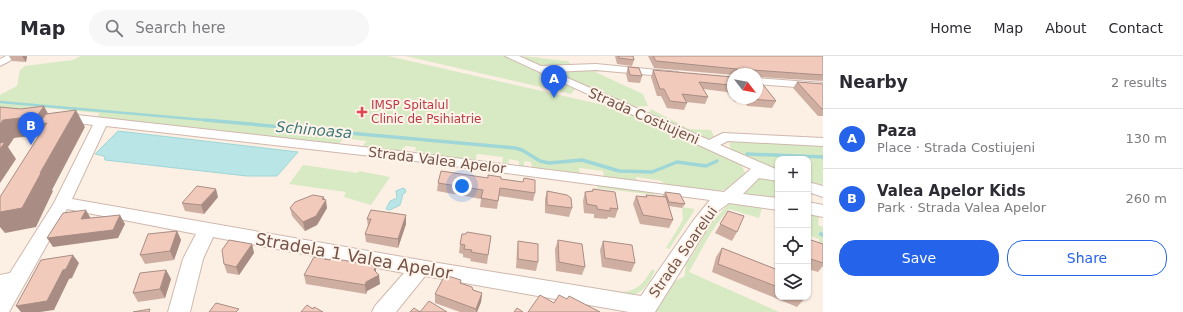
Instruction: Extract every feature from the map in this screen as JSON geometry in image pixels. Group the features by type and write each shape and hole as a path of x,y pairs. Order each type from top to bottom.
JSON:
{"street":[{"path":"0,63 14,56"},
{"name":"Strada Costiujeni","path":"510,56 710,145 750,168"},
{"path":"538,69 596,67 687,75"},
{"path":"763,81 823,86"},
{"name":"Strada Valea Apelor","path":"46,116 102,121 733,193 770,203"},
{"path":"0,308 9,281 62,203 102,121"},
{"path":"710,145 723,137 823,142"},
{"path":"728,137 726,142 728,154"},
{"path":"750,168 775,175"},
{"name":"Strada Soarelui","path":"644,309 699,224 712,207 733,193 750,168"},
{"path":"811,188 823,192"},
{"name":"Stradela 1 Valea Apelor","path":"62,203 644,309"},
{"path":"811,209 823,211"},
{"path":"179,312 193,259 207,229"},
{"path":"383,312 420,268"}],"green space":[{"name":"IMSP Spitalul Clinic de Psihiatrie","path":"81,56 388,56 621,109 736,161 741,165 745,172 738,182 730,188 709,192 664,185 662,181 636,177 637,182 604,177 603,171 579,168 580,174 532,168 531,162 524,161 524,167 519,167 519,161 509,159 508,166 502,165 503,157 477,154 475,162 435,157 435,155 415,151 416,147 405,146 403,151 363,146 366,141 343,138 339,144 98,119 99,113 45,108 0,109 0,95 17,86 20,70 25,66 73,60"},
{"path":"405,56 504,56 575,89 571,94"},
{"path":"516,56 568,61 571,65 536,65"},
{"path":"590,69 640,74 593,71 643,94 648,106 630,107 553,73 552,70"},
{"path":"651,109 689,129 711,130 714,137 706,140 648,114"},
{"path":"734,140 823,146 823,186 811,183 811,156 775,156 775,170 732,151 729,144"},
{"path":"303,165 358,173 359,171 390,177 371,205 344,197 346,192 289,184"},
{"path":"760,175 775,179 775,200 745,195 744,193"},
{"path":"598,185 653,193 655,195 597,188"},
{"path":"729,203 762,208 759,218 729,209 712,231 689,272 779,312 651,312 668,285 685,276 686,258 690,259 711,224"},
{"path":"682,207 694,209 694,211 669,249 666,248 683,220"},
{"path":"811,215 819,216 818,225 823,227 823,250 819,248 819,239 811,236"},
{"path":"652,269 655,271 650,280 642,290 634,295 629,296 577,287 576,285 623,292 629,291 640,285"}],"water":[{"path":"118,131 298,152 277,176 247,176 105,160 104,156 95,154"},
{"path":"403,188 406,192 403,194 400,205 390,210 386,209 390,201 397,198 396,191"}],"building":[{"path":"618,56 633,56 634,60 619,58"},
{"path":"653,56 823,56 823,75 763,71 763,68 727,68 656,61"},
{"path":"628,67 639,68 642,76 630,75"},
{"path":"653,70 727,76 727,85 699,82 708,97 682,94 687,103 670,101 664,89 660,89"},
{"path":"797,82 823,84 823,109 822,109"},
{"path":"763,85 776,101 763,100"},
{"path":"44,106 37,116 3,120 0,124 0,107 21,109"},
{"path":"76,110 22,208 0,212 0,197 47,123 39,124 46,114"},
{"path":"5,142 0,149 0,143"},
{"path":"441,171 488,178 488,175 501,177 501,179 523,182 524,178 535,180 535,193 500,188 498,201 481,198 483,190 438,183"},
{"path":"197,186 216,189 201,205 182,203"},
{"path":"593,189 615,192 618,209 610,208 610,211 597,209 597,206 587,204 585,192 593,191"},
{"path":"547,191 567,195 571,198 572,208 547,205"},
{"path":"665,192 680,194 685,204 669,202"},
{"path":"313,195 324,197 322,199 326,200 316,216 303,222 290,208 295,202"},
{"path":"646,195 666,197 673,220 643,215 636,196 647,197"},
{"path":"86,210 81,219 120,215 113,230 47,238 63,213"},
{"path":"371,210 406,215 398,239 365,234 371,219 367,219"},
{"path":"728,211 744,216 737,232 720,224"},
{"path":"177,231 170,251 140,255 148,234"},
{"path":"467,232 491,236 488,255 471,252 472,250 464,249 465,245 460,244 462,234 466,234"},
{"path":"229,240 252,244 236,267 224,264 222,250"},
{"path":"558,240 582,244 585,267 559,262"},
{"path":"811,240 823,244 823,263 811,259"},
{"path":"518,241 538,244 538,262 518,259"},
{"path":"603,241 632,245 635,263 605,258"},
{"path":"722,248 775,269 775,286 718,264"},
{"path":"73,255 66,269 63,270 47,301 16,306 41,260"},
{"path":"314,257 330,260 331,258 376,266 374,270 379,275 366,282 365,285 304,275"},
{"path":"166,270 160,289 133,293 140,273"},
{"path":"445,275 461,280 460,283 472,287 473,290 482,293 476,309 435,294"},
{"path":"540,295 554,303 559,295 567,299 569,296 600,312 528,312"},
{"path":"429,301 447,312 420,312"},
{"path":"216,303 239,309 236,312 209,312"},
{"path":"307,305 313,309 314,307 323,312 301,312"},
{"path":"414,308 420,312 410,312"},
{"path":"517,308 523,312 514,312"},
{"path":"150,309 149,312 133,312"}],"waterway":[{"name":"Schinoasa","path":"0,102 216,121"},
{"name":"Schinoasa","path":"205,120 515,148 522,150 540,161 549,163 582,160 619,171 652,172 677,162 706,166 717,161"},
{"name":"Schinoasa","path":"747,154 823,157"}],"place":[{"name":"Paza","path":"554,98"},
{"name":"IMSP Spitalul Clinic de Psihiatrie","path":"362,112"},
{"name":"Valea Apelor Kids","path":"31,145"}]}
